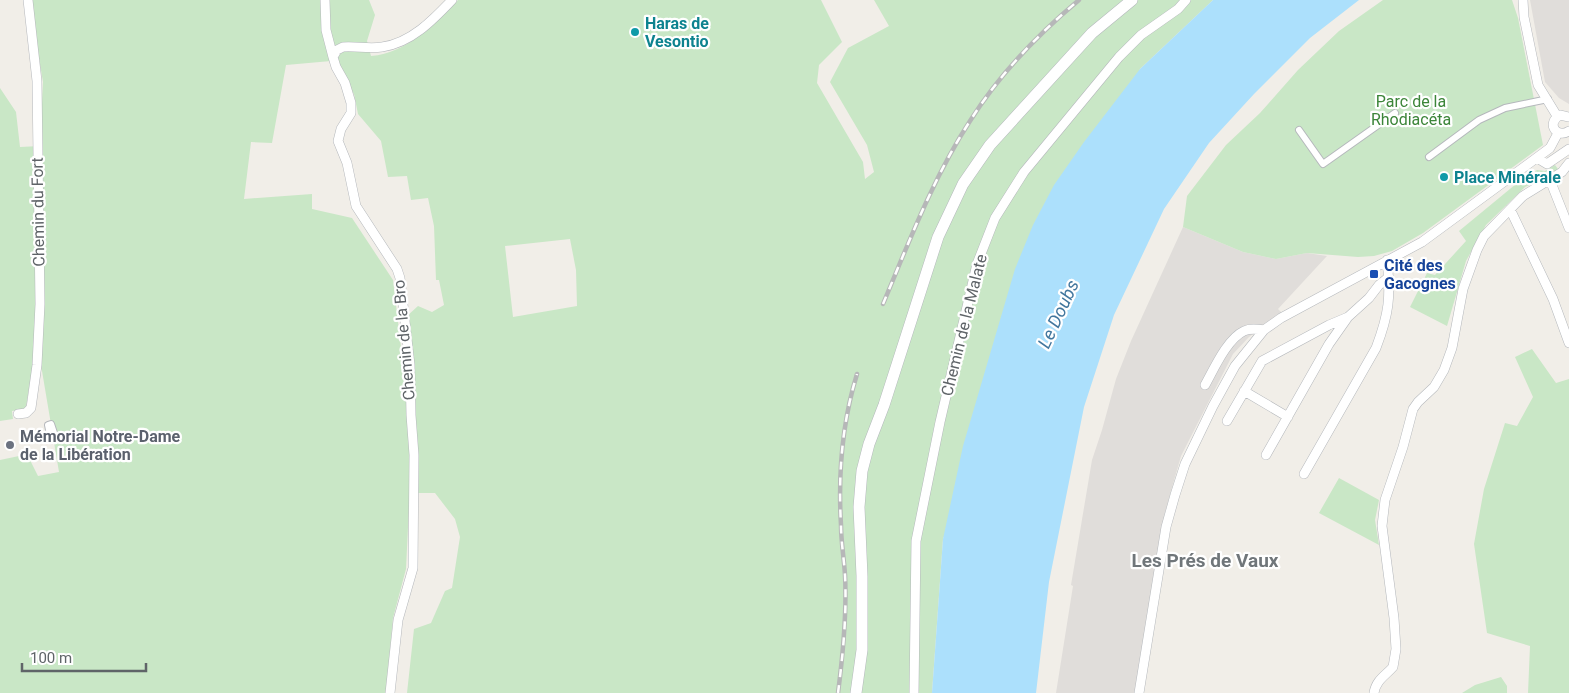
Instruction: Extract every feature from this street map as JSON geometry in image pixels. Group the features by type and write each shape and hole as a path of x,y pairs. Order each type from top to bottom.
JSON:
{"main road":[{"path":"856,693 862,650 862,576 859,507 862,471 869,444 884,406 938,237 963,184 990,145 1092,33 1132,0"}],"street":[{"name":"Chemin du Fort","path":"18,414 26,413 31,408 37,365 40,276 37,81 28,0"},
{"name":"Chemin de la Bro","path":"325,0 326,30 336,67 345,83 351,103 351,113 341,129 338,142 347,163 356,206 400,278 410,365 414,455 413,568 398,620 390,693"},
{"path":"333,57 337,50 343,47 384,47 402,40 423,29 452,0"},
{"name":"Chemin de la Malate","path":"914,693 916,541 940,422 980,255 995,218 1024,172 1119,57 1141,34 1178,9 1186,0"},
{"path":"1523,0 1524,17 1538,85 1557,116"},
{"path":"1430,157 1479,120 1505,108 1548,99"},
{"path":"1299,130 1323,164 1395,113"},
{"path":"1569,117 1564,114 1557,116 1553,123 1554,129 1558,133 1569,131"},
{"path":"1139,693 1166,527 1174,495 1185,464 1235,366 1264,330 1281,318 1422,242 1538,158 1550,148 1558,133"},
{"path":"1538,158 1547,164 1569,149"},
{"path":"1374,693 1380,677 1393,667 1396,648 1382,526 1385,500 1403,447 1413,409 1434,387 1444,370 1452,348 1463,289 1484,236 1523,196 1562,172 1569,163"},
{"path":"1550,180 1569,228"},
{"path":"1510,209 1553,300 1569,343"},
{"path":"1304,474 1376,348 1389,305 1387,260"},
{"path":"1266,454 1329,344 1348,317 1389,277"},
{"path":"1227,421 1262,361 1329,325 1348,317"},
{"path":"1205,386 1231,342 1243,331 1250,329 1264,330"},
{"path":"1244,392 1288,417"}],"shaded area":[{"path":"1530,0 1569,0 1569,104 1559,98 1545,82"},
{"path":"1183,227 1243,252 1276,259 1307,253 1327,256 1278,309 1282,313 1249,337 1233,354 1181,456 1165,512 1135,693 1056,693 1073,586 1071,585 1092,460 1116,379 1131,341"}],"green space":[{"path":"29,0 369,0 375,15 367,41 371,56 397,49 419,36 458,0 821,0 842,42 819,65 817,83 863,162 865,179 874,172 867,145 830,82 848,48 889,26 874,0 1213,0 1140,69 943,539 932,693 407,693 414,629 431,623 445,591 452,588 460,537 455,519 435,493 418,493 419,460 407,316 418,306 432,312 444,305 439,280 436,280 434,226 428,198 411,200 407,176 388,177 381,141 358,114 354,94 331,61 286,65 272,143 251,142 244,199 312,194 312,209 352,218 393,280 403,364 411,465 406,569 393,618 386,693 0,693 0,460 19,456 20,460 29,458 38,476 59,472 41,365 33,365 26,407 12,411 13,419 0,421 0,88 16,112 20,147 40,146 43,82","holes":["570,239 576,270 577,306 513,317 505,246"]},
{"name":"Parc de la Rhodiacéta","path":"1383,0 1512,0 1518,18 1543,145 1423,233 1392,251 1374,256 1358,257 1307,253 1276,259 1243,252 1183,227 1187,196 1226,145 1260,113 1298,70 1339,31"},
{"path":"1555,165 1558,169 1525,187 1486,225 1466,261 1447,326 1410,307 1427,273 1435,275 1466,241 1459,231 1516,184 1537,170 1545,171"},
{"path":"1532,349 1556,383 1569,379 1569,693 1528,693 1530,646 1487,633 1474,544 1484,489 1505,423 1517,426 1533,397 1515,357"},
{"path":"1339,478 1379,500 1375,520 1379,545 1319,513"},
{"path":"1501,677 1507,686 1507,693 1462,693 1475,685"}],"water":[{"name":"Le Doubs","path":"1213,0 1359,0 1310,38 1254,94 1209,143 1164,209 1114,315 1084,407 1049,582 1036,693 932,693 943,539 963,446 1015,269 1033,225 1054,185 1084,142 1140,69"}],"railway":[{"path":"883,304 933,188 970,121 993,88 1020,56 1048,27 1079,0"},
{"path":"838,693 843,649 845,604 840,506 842,449 848,411 857,374"}],"place":[{"name":"Haras de Vesontio","path":"635,32"},
{"name":"Place Minérale","path":"1444,177"},
{"name":"Cité des Gacognes","path":"1374,274"},
{"name":"Mémorial Notre-Dame de la Libération","path":"10,445"}],"district":[{"name":"Les Prés de Vaux","path":"1205,560"}]}
